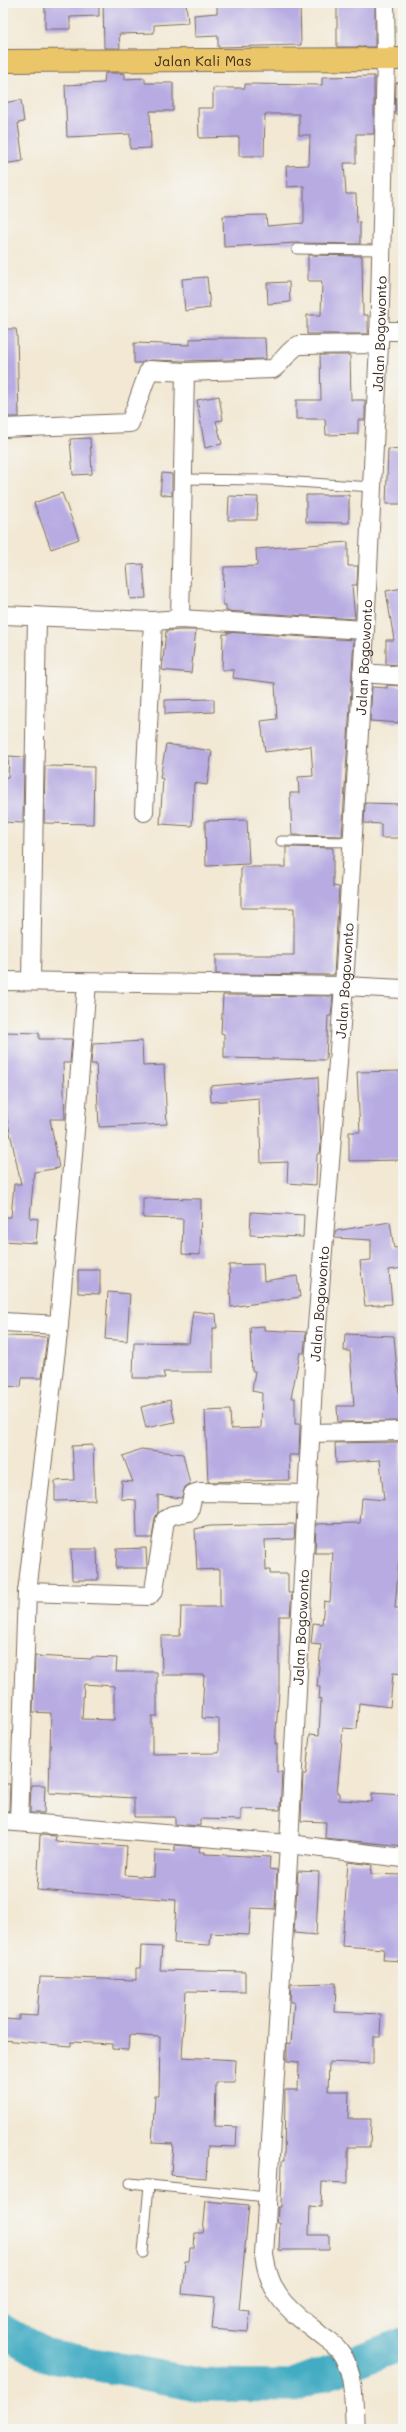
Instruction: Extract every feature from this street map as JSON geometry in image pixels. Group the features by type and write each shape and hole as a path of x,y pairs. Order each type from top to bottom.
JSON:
{"main road":[{"name":"Jalan Kali Mas","path":"3,61 394,59"}],"street":[{"name":"Jalan Bogowonto","path":"355,2429 351,2374 338,2350 288,2310 275,2293 267,2275 264,2254 290,1844 314,1364 344,986 365,630 379,338 381,250 394,59 385,3"},
{"path":"3,428 130,423 149,370 186,372 274,369 280,364 291,349 299,345 379,338 403,331"},
{"path":"180,619 186,372"},
{"path":"3,614 154,621 180,619 365,630"},
{"path":"31,981 37,616"},
{"path":"144,812 154,621"},
{"path":"362,673 403,676"},
{"path":"3,981 344,986 403,989"},
{"path":"87,983 59,1325 27,1592 11,1821 290,1844 403,1858"},
{"path":"3,1322 59,1325"},
{"path":"311,1433 403,1431"},
{"path":"27,1592 149,1596 154,1590 165,1520 168,1517 189,1512 193,1494 198,1492 308,1494"}],"lane":[{"path":"297,248 381,250"},
{"path":"183,479 267,480 372,487"},
{"path":"281,841 353,842"},
{"path":"130,2183 267,2197"},
{"path":"143,2253 149,2185"}],"building":[{"path":"45,3 99,3 99,16 70,17 70,29 45,29"},
{"path":"103,3 186,3 188,23 154,25 154,33 119,34 120,48 104,48"},
{"path":"217,3 300,3 301,45 218,47 218,36 195,37 194,15 217,13"},
{"path":"337,3 375,3 375,47 337,47"},
{"path":"105,73 125,74 125,79 145,78 145,83 173,83 173,111 150,111 151,148 130,149 130,134 67,137 65,85 104,83"},
{"path":"374,76 374,134 356,134 356,163 344,163 346,194 356,194 357,223 360,222 360,244 297,243 224,247 223,216 266,215 267,226 304,223 304,186 287,187 286,166 309,165 310,135 299,135 299,114 265,114 264,156 239,156 239,137 199,138 198,108 213,108 213,88 245,88 245,84 322,85 322,77"},
{"path":"403,82 403,114 395,114 396,83"},
{"path":"21,100 24,122 18,123 23,161 3,164 3,103"},
{"path":"308,255 362,256 363,315 368,315 368,334 307,334 307,315 321,315 322,281 308,281"},
{"path":"207,277 210,308 185,311 182,279"},
{"path":"289,282 290,302 268,304 267,283"},
{"path":"3,329 16,329 19,417 3,417"},
{"path":"265,338 266,359 185,361 150,360 141,363 134,363 134,343 190,345 190,339"},
{"path":"320,355 350,355 351,400 365,400 365,420 358,420 358,434 326,435 325,419 296,419 296,400 321,400"},
{"path":"219,396 223,420 216,421 222,444 205,448 197,400"},
{"path":"90,438 92,474 73,475 70,439"},
{"path":"388,449 403,450 403,504 386,504"},
{"path":"162,473 172,474 172,496 160,494"},
{"path":"62,493 79,539 51,549 34,503"},
{"path":"306,495 349,495 349,523 306,522"},
{"path":"229,496 258,497 257,520 228,520"},
{"path":"348,542 348,566 358,566 357,585 352,585 355,619 226,611 226,605 223,605 224,567 257,566 256,549"},
{"path":"143,564 146,598 130,599 127,565"},
{"path":"403,588 403,662 401,665 386,664 386,640 394,640 386,591"},
{"path":"196,630 191,673 162,670 166,631"},
{"path":"227,632 354,640 342,836 292,835 290,793 299,793 298,777 313,776 311,746 265,752 261,721 277,719 275,683 233,678 234,670 222,670 223,634 228,634"},
{"path":"387,685 402,686 403,723 370,721 372,687 387,688"},
{"path":"214,699 214,712 165,714 165,700"},
{"path":"166,744 212,751 207,785 194,783 192,826 160,824 163,779 160,778"},
{"path":"9,756 24,757 23,823 3,822 3,778 8,777"},
{"path":"45,766 94,767 93,824 44,823"},
{"path":"365,803 403,804 403,838 381,838 381,824 364,823"},
{"path":"247,820 249,864 206,866 205,821"},
{"path":"286,847 333,848 333,886 339,887 334,975 216,974 216,955 294,955 294,908 241,908 241,867 286,867"},
{"path":"223,995 333,996 331,1016 328,1016 326,1060 224,1058 224,1034 221,1033"},
{"path":"3,1032 39,1033 39,1039 72,1039 70,1063 63,1063 65,1119 50,1119 59,1168 34,1172 30,1218 38,1219 36,1243 3,1241 3,1217 11,1217 14,1184 21,1184 7,1118"},
{"path":"142,1041 143,1066 164,1065 167,1124 99,1127 96,1064 91,1064 93,1044"},
{"path":"403,1071 403,1160 349,1161 349,1132 360,1132 357,1072"},
{"path":"318,1077 321,1145 320,1153 317,1154 316,1185 287,1183 288,1162 261,1163 259,1098 211,1102 210,1086"},
{"path":"143,1198 201,1199 200,1255 182,1254 183,1219 143,1218"},
{"path":"251,1212 304,1215 303,1237 250,1235"},
{"path":"390,1222 394,1248 403,1247 403,1268 389,1270 392,1304 365,1306 360,1261 371,1260 371,1240 335,1238 335,1231"},
{"path":"263,1264 264,1281 297,1276 300,1297 231,1307 229,1265"},
{"path":"78,1270 100,1270 100,1294 78,1293"},
{"path":"108,1292 130,1294 127,1341 105,1339"},
{"path":"193,1311 216,1314 217,1328 213,1328 213,1372 163,1372 165,1378 133,1378 134,1342 189,1343"},
{"path":"264,1326 264,1330 306,1332 304,1353 300,1353 291,1398 295,1398 295,1424 300,1424 299,1455 289,1455 290,1480 208,1482 205,1411 230,1410 231,1429 261,1428 262,1393 252,1391 255,1371 252,1371 250,1327"},
{"path":"345,1334 394,1336 400,1405 403,1404 403,1421 338,1422 337,1406 354,1406 350,1351 344,1351"},
{"path":"3,1336 47,1337 42,1378 22,1378 21,1387 3,1386"},
{"path":"170,1400 175,1422 146,1428 141,1407"},
{"path":"401,1442 403,1560 399,1560 395,1608 403,1608 403,1674 393,1673 390,1707 359,1703 357,1729 343,1728 337,1793 339,1793 339,1800 372,1802 372,1793 403,1795 403,1846 325,1838 326,1822 301,1821 303,1774 306,1774 310,1734 319,1735 321,1699 319,1699 320,1687 317,1687 321,1645 311,1644 313,1623 322,1624 324,1601 330,1602 333,1553 315,1553 316,1524 360,1523 362,1498 384,1500 380,1460 336,1463 335,1443"},
{"path":"93,1445 95,1500 55,1501 55,1481 74,1480 72,1446"},
{"path":"141,1449 183,1454 190,1484 185,1487 181,1498 158,1495 158,1512 155,1518 152,1538 137,1538 136,1500 121,1499 122,1481 133,1482 123,1456"},
{"path":"295,1525 294,1539 265,1540 266,1570 270,1570 270,1574 288,1574 288,1593 292,1593 290,1616 279,1616 279,1691 275,1744 277,1744 277,1772 282,1772 280,1810 241,1809 241,1820 200,1819 200,1826 175,1824 175,1817 134,1817 134,1798 49,1793 51,1713 33,1712 35,1656 91,1659 92,1657 117,1658 116,1672 157,1672 157,1716 152,1716 152,1754 219,1753 219,1719 202,1718 204,1675 162,1675 161,1636 180,1636 181,1607 220,1607 220,1569 197,1570 195,1529 210,1526","holes":["84,1684 114,1686 114,1720 82,1719"]},
{"path":"146,1548 147,1568 116,1568 117,1549"},
{"path":"71,1549 97,1549 98,1580 72,1580"},
{"path":"3,1784 10,1784 9,1811 3,1811"},
{"path":"31,1785 45,1785 44,1813 30,1813"},
{"path":"40,1835 56,1836 55,1841 127,1846 125,1875 154,1877 155,1850 175,1851 175,1845 200,1847 199,1852 205,1852 205,1854 270,1857 269,1869 277,1870 275,1909 251,1908 249,1935 211,1933 210,1945 174,1943 176,1900 37,1890"},
{"path":"348,1862 372,1865 371,1874 403,1875 403,1961 383,1960 384,1949 342,1946"},
{"path":"298,1871 319,1872 316,1935 294,1933"},
{"path":"141,1946 162,1947 160,1970 245,1972 245,1992 186,1991 182,2057 236,2060 235,2082 216,2082 215,2126 237,2127 236,2147 208,2146 206,2178 171,2175 173,2144 152,2143 155,2096 159,2096 160,2037 129,2035 128,2050 112,2049 112,2044 71,2042 71,2046 3,2040 4,2019 19,2020 19,2015 37,2016 40,1977 136,1980 136,1968 140,1968"},
{"path":"336,1983 335,2012 381,2014 380,2037 373,2037 373,2064 329,2062 328,2091 349,2091 348,2119 371,2119 370,2147 348,2147 348,2183 322,2182 321,2207 310,2206 309,2235 329,2235 329,2250 279,2250 280,2223 277,2223 278,2207 281,2207 282,2161 284,2161 285,2090 298,2090 299,2062 287,2061 287,2043 291,2044 294,2002 290,2002 291,1984"},
{"path":"206,2201 249,2205 239,2310 250,2311 248,2332 212,2329 215,2297 182,2294 185,2261 189,2261 190,2248 194,2248 195,2233 203,2233"}],"waterway":[{"path":"3,2330 46,2355 202,2385 291,2386 403,2344"}]}
